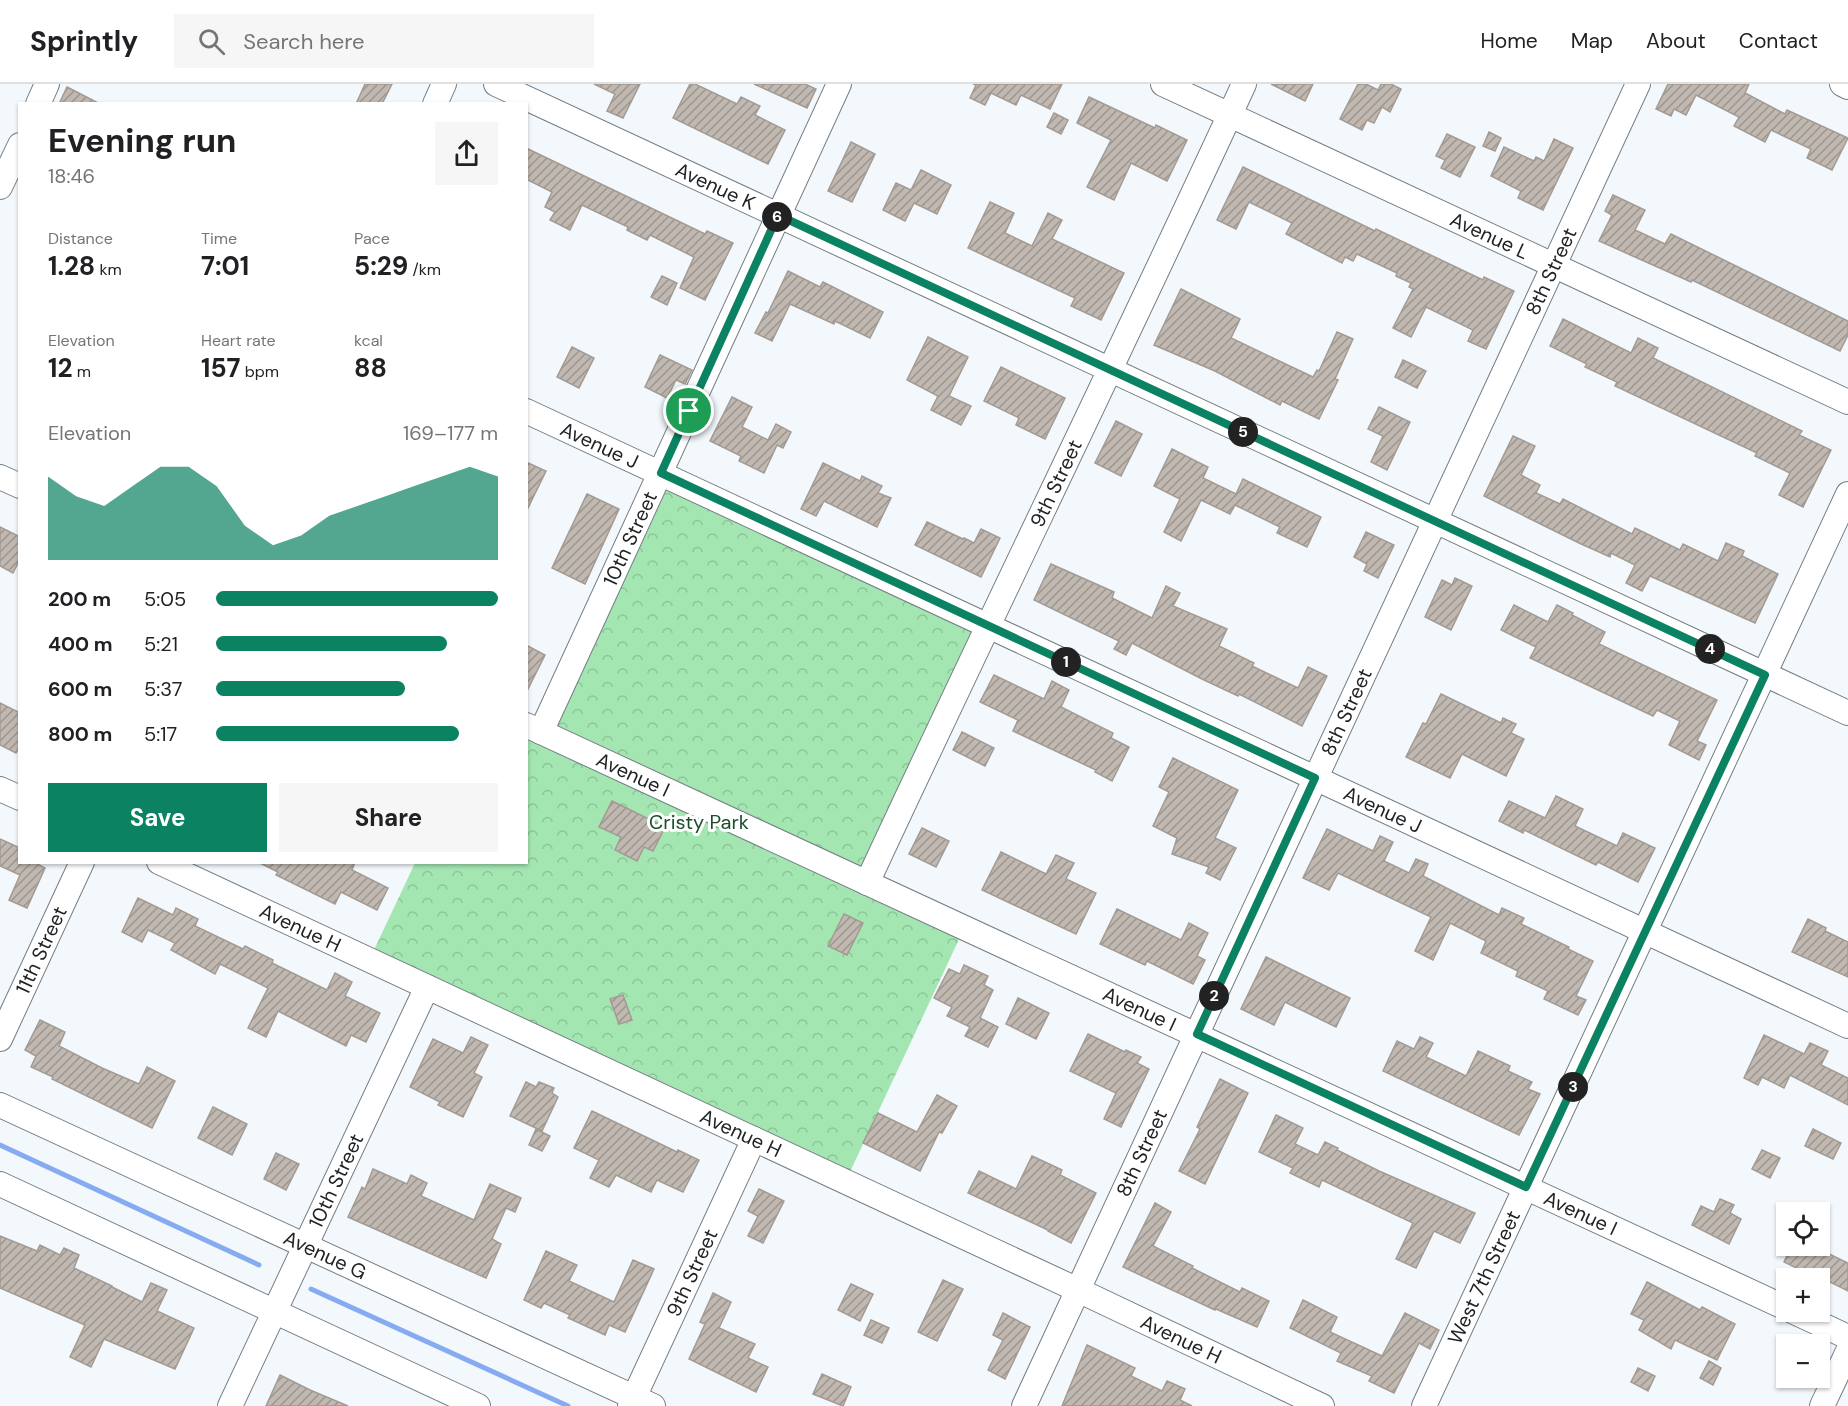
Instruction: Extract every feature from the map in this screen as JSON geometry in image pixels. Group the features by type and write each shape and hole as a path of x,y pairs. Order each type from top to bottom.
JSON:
{"street":[{"path":"39,102 47,84"},
{"path":"436,102 444,84"},
{"name":"Avenue K","path":"496,84 1848,713"},
{"name":"10th Street","path":"534,729 661,473 839,84"},
{"name":"Avenue L","path":"1163,84 1848,402"},
{"name":"9th Street","path":"867,883 1244,84"},
{"name":"8th Street","path":"1024,1406 1638,84"},
{"path":"1842,84 1848,87"},
{"path":"7,175 18,150"},
{"name":"Avenue J","path":"528,412 1848,1026"},
{"path":"0,477 18,485"},
{"name":"West 7th Street","path":"1424,1406 1848,494"},
{"name":"Avenue I","path":"534,729 1776,1303"},
{"path":"0,789 18,797"},
{"name":"11th Street","path":"0,1039 81,864"},
{"name":"Avenue H","path":"163,864 1323,1406"},
{"name":"10th Street","path":"230,1406 427,987"},
{"name":"Avenue G","path":"0,1105 639,1403"},
{"name":"9th Street","path":"639,1403 754,1139"},
{"path":"0,1184 478,1406"},
{"path":"1816,1322 1848,1337"},
{"path":"1822,1406 1848,1351"}],"green space":[{"name":"Cristy Park","path":"668,487 976,631 858,886 961,935 849,1174 374,950 415,864 528,864 528,739 545,747"}],"building":[{"path":"365,84 392,84 383,102 357,102"},
{"path":"594,84 640,84 623,118 607,111 615,94"},
{"path":"690,84 695,84 737,104 741,97 760,106 755,115 785,130 768,164 673,118"},
{"path":"754,84 805,84 816,89 807,108"},
{"path":"973,84 1062,84 1050,109 1021,95 1016,105 991,93 985,105 970,98 976,85"},
{"path":"1271,84 1313,84 1305,101"},
{"path":"1358,84 1366,84 1378,90 1381,84 1391,84 1401,89 1390,112 1382,107 1374,123 1367,120 1362,130 1340,119"},
{"path":"1668,84 1749,84 1745,93 1785,114 1787,110 1848,138 1832,170 1807,158 1811,149 1771,130 1765,142 1734,126 1739,117 1696,95 1686,115 1674,109 1671,116 1656,109"},
{"path":"67,87 96,102 60,102"},
{"path":"1089,97 1155,128 1156,125 1187,140 1167,181 1131,163 1114,200 1087,187 1111,140 1077,123"},
{"path":"1054,113 1068,120 1061,134 1047,127"},
{"path":"1489,132 1501,138 1495,151 1483,146"},
{"path":"1447,134 1475,147 1460,177 1441,168 1445,160 1436,156"},
{"path":"1554,139 1573,148 1543,210 1518,198 1521,191 1491,176 1504,147 1534,161 1536,157 1544,161"},
{"path":"851,142 875,154 852,202 828,191"},
{"path":"528,149 705,234 707,231 733,243 705,300 680,288 694,257 650,235 647,240 627,230 628,227 582,205 570,230 550,220 555,212 545,207 552,192 528,180"},
{"path":"1243,167 1375,231 1376,229 1483,280 1484,277 1514,291 1486,349 1468,341 1473,330 1426,307 1411,337 1393,328 1413,289 1409,287 1411,283 1396,276 1397,273 1357,254 1353,261 1345,257 1342,263 1286,234 1292,223 1249,202 1236,229 1217,220"},
{"path":"921,170 951,185 937,214 914,203 905,221 883,210 896,183 911,190"},
{"path":"1613,195 1645,210 1635,230 1665,244 1671,234 1848,321 1848,335 1840,351 1692,280 1691,282 1599,241 1612,215 1605,211"},
{"path":"990,202 1014,213 1005,233 1032,246 1048,213 1062,220 1052,239 1124,273 1101,320 1071,306 1075,298 968,248"},
{"path":"788,271 820,287 823,282 883,312 870,338 835,321 834,324 790,304 772,341 755,333 766,312 768,313"},
{"path":"662,276 677,283 667,305 651,297"},
{"path":"1181,289 1240,319 1231,338 1313,377 1317,370 1319,371 1337,332 1353,339 1335,379 1338,380 1319,419 1282,401 1280,405 1215,371 1154,345"},
{"path":"1563,319 1631,353 1638,338 1658,348 1653,358 1802,431 1799,435 1831,450 1803,507 1779,495 1790,473 1755,456 1757,453 1615,386 1617,382 1585,367 1587,364 1550,346"},
{"path":"928,337 968,357 949,396 971,406 961,425 931,410 938,396 907,380"},
{"path":"572,347 594,358 579,388 557,377"},
{"path":"660,355 692,370 685,384 676,380 667,398 645,387"},
{"path":"1403,360 1426,371 1417,388 1395,377"},
{"path":"1001,367 1065,398 1045,439 1016,425 1019,418 984,401"},
{"path":"732,397 752,407 742,427 768,440 776,424 791,432 783,448 777,445 764,473 739,461 741,456 710,441"},
{"path":"1379,407 1410,422 1387,470 1371,462 1383,436 1368,429"},
{"path":"1116,421 1142,434 1121,476 1095,463"},
{"path":"1513,436 1535,446 1521,475 1540,485 1536,493 1560,504 1563,499 1632,534 1635,528 1680,550 1683,544 1718,561 1726,543 1744,551 1742,556 1778,574 1755,623 1650,576 1642,591 1626,583 1635,565 1611,553 1610,557 1579,543 1484,496"},
{"path":"1172,449 1208,467 1203,478 1236,494 1243,479 1321,517 1307,547 1277,533 1280,527 1235,505 1230,514 1201,500 1181,541 1164,532 1180,499 1154,486"},
{"path":"528,463 546,471 528,508"},
{"path":"823,463 860,481 862,476 882,486 878,493 891,498 877,527 824,501 816,516 801,509"},
{"path":"587,494 619,509 585,584 552,568"},
{"path":"927,522 974,543 981,529 1000,538 981,577 915,545"},
{"path":"0,527 18,536 18,563 13,573 0,566"},
{"path":"1366,532 1394,545 1378,578 1364,571 1367,564 1354,557"},
{"path":"1051,564 1114,592 1112,598 1152,618 1166,586 1180,593 1173,606 1227,629 1219,646 1254,663 1252,666 1298,688 1308,667 1327,676 1302,726 1132,643 1126,655 1114,649 1119,641 1034,600"},
{"path":"1455,578 1472,586 1451,630 1425,617 1442,580 1452,585"},
{"path":"1514,605 1548,622 1557,605 1605,632 1599,644 1717,700 1697,741 1706,745 1699,760 1669,745 1680,721 1657,710 1653,716 1530,658 1536,647 1501,630"},
{"path":"528,646 545,655 528,689"},
{"path":"994,675 1044,699 1052,681 1069,690 1061,707 1113,733 1111,738 1129,747 1112,781 1095,772 1096,770 1013,731 1018,720 980,702"},
{"path":"1441,694 1501,723 1503,718 1516,724 1511,733 1524,739 1506,776 1462,754 1450,778 1406,757"},
{"path":"0,703 18,712 18,749 16,753 0,745"},
{"path":"962,732 994,748 985,766 953,750"},
{"path":"1173,758 1238,790 1215,838 1236,848 1220,880 1206,873 1209,867 1172,854 1177,838 1153,826 1169,792 1159,787"},
{"path":"1556,796 1583,809 1575,826 1617,846 1623,833 1655,848 1638,882 1598,862 1596,865 1524,830 1523,833 1499,821 1509,801 1545,818"},
{"path":"612,801 665,827 653,851 644,847 637,861 615,850 621,837 599,827"},
{"path":"922,828 949,841 936,867 909,854"},
{"path":"1327,829 1373,851 1380,836 1393,842 1384,861 1409,873 1416,859 1428,864 1423,876 1499,915 1502,908 1524,918 1521,924 1593,961 1576,996 1586,1000 1578,1015 1544,999 1548,991 1516,976 1518,971 1481,953 1486,941 1450,923 1433,960 1415,951 1431,917 1338,873 1329,890 1303,878"},
{"path":"0,839 18,847 18,864 38,864 45,868 27,908 9,900 20,875 0,866"},
{"path":"1001,852 1046,874 1056,855 1074,863 1066,879 1096,893 1076,934 982,890"},
{"path":"262,864 354,864 352,870 388,888 377,910 341,892 335,904 276,875 278,872"},
{"path":"138,898 173,915 176,908 198,919 195,926 243,949 245,946 273,960 272,963 327,990 335,973 352,982 345,996 380,1013 366,1042 351,1035 346,1046 278,1011 266,1037 248,1028 268,988 220,964 215,974 171,950 175,943 148,930 142,942 122,932"},
{"path":"1117,909 1181,940 1189,923 1208,933 1197,956 1205,960 1193,984 1147,961 1145,965 1100,944"},
{"path":"844,914 863,923 847,955 828,946"},
{"path":"1808,919 1826,928 1825,931 1848,942 1848,977 1792,952"},
{"path":"1266,957 1350,998 1336,1027 1285,1002 1274,1025 1241,1009"},
{"path":"964,965 988,976 984,985 993,990 980,1018 998,1027 988,1047 965,1036 970,1027 947,1016 952,1007 934,998 949,969 960,974"},
{"path":"623,995 632,1020 619,1024 610,999"},
{"path":"1018,998 1049,1013 1036,1039 1006,1024"},
{"path":"40,1020 65,1032 59,1046 102,1068 139,1084 147,1067 175,1081 152,1128 31,1067 36,1056 25,1050"},
{"path":"1088,1034 1141,1057 1137,1063 1149,1069 1121,1127 1104,1119 1116,1093 1070,1071"},
{"path":"1764,1035 1804,1054 1810,1043 1828,1051 1821,1065 1848,1078 1848,1105 1790,1075 1784,1088 1762,1077 1758,1085 1744,1078"},
{"path":"471,1037 488,1045 474,1073 482,1077 463,1117 438,1105 440,1102 410,1087 433,1039 463,1053"},
{"path":"1420,1037 1433,1043 1426,1057 1466,1076 1478,1051 1510,1066 1508,1071 1532,1082 1528,1089 1540,1094 1519,1135 1383,1071 1397,1041 1414,1049"},
{"path":"1220,1079 1248,1093 1205,1184 1179,1171 1200,1129 1197,1127"},
{"path":"526,1082 536,1087 539,1082 554,1088 552,1093 558,1097 542,1131 510,1116"},
{"path":"937,1095 957,1106 942,1133 939,1132 920,1171 863,1143 878,1113 917,1132"},
{"path":"213,1107 247,1124 232,1155 198,1138"},
{"path":"592,1111 677,1152 678,1150 699,1160 683,1192 657,1180 651,1192 616,1175 609,1187 590,1178 599,1160 574,1148"},
{"path":"1276,1115 1303,1128 1295,1144 1318,1155 1325,1142 1379,1171 1475,1213 1460,1243 1434,1231 1416,1268 1396,1259 1413,1223 1322,1180 1319,1187 1290,1173 1293,1168 1259,1152"},
{"path":"536,1129 550,1136 542,1151 529,1145"},
{"path":"1813,1129 1841,1143 1833,1159 1805,1146"},
{"path":"1762,1150 1780,1158 1770,1178 1752,1169"},
{"path":"276,1153 299,1164 286,1190 264,1179"},
{"path":"1032,1156 1062,1170 1060,1175 1096,1193 1071,1243 968,1193 979,1171 1016,1189"},
{"path":"373,1169 407,1184 411,1175 427,1183 421,1196 474,1220 490,1184 521,1198 515,1212 506,1208 492,1239 501,1244 486,1278 348,1217 362,1187 365,1189"},
{"path":"759,1189 784,1201 763,1243 748,1236 758,1216 748,1211"},
{"path":"1720,1199 1734,1205 1730,1213 1741,1219 1729,1244 1692,1225 1701,1206 1714,1212"},
{"path":"1155,1203 1171,1212 1153,1246 1240,1292 1242,1288 1269,1301 1257,1327 1123,1267"},
{"path":"0,1236 37,1251 40,1245 60,1255 64,1248 79,1255 74,1268 142,1302 151,1283 167,1290 157,1311 194,1328 175,1369 104,1339 91,1367 70,1357 85,1325 0,1288"},
{"path":"546,1251 577,1265 569,1281 614,1302 633,1260 654,1269 625,1332 609,1325 605,1335 568,1318 570,1315 544,1303 541,1308 524,1300"},
{"path":"1830,1254 1848,1263 1848,1291 1830,1282 1830,1268 1796,1268 1784,1262 1787,1256"},
{"path":"943,1280 963,1289 937,1341 918,1332"},
{"path":"1647,1282 1700,1310 1702,1307 1735,1324 1717,1360 1675,1340 1671,1349 1639,1330 1644,1320 1631,1314"},
{"path":"851,1284 873,1294 860,1321 838,1310"},
{"path":"713,1293 731,1302 719,1328 755,1344 748,1358 768,1367 756,1392 689,1359 705,1324 700,1322"},
{"path":"1303,1300 1337,1317 1330,1332 1382,1356 1405,1313 1439,1330 1430,1349 1419,1343 1394,1393 1369,1381 1372,1376 1337,1361 1341,1353 1290,1328"},
{"path":"1003,1313 1030,1327 1005,1379 988,1370 1003,1340 993,1335"},
{"path":"871,1320 889,1328 882,1343 864,1335"},
{"path":"1087,1345 1135,1368 1131,1376 1162,1391 1167,1381 1185,1389 1180,1400 1192,1406 1062,1406"},
{"path":"1709,1361 1721,1368 1713,1385 1700,1378"},
{"path":"1638,1368 1655,1376 1648,1391 1631,1382"},
{"path":"822,1374 851,1387 843,1406 813,1394"},
{"path":"280,1375 310,1390 348,1406 266,1406"}],"waterway":[{"path":"0,1145 259,1265"},
{"path":"311,1289 568,1406"}],"route":[{"path":"778,215 1765,675 1526,1187 1197,1034 1315,778 661,473 689,411 778,215"}]}
